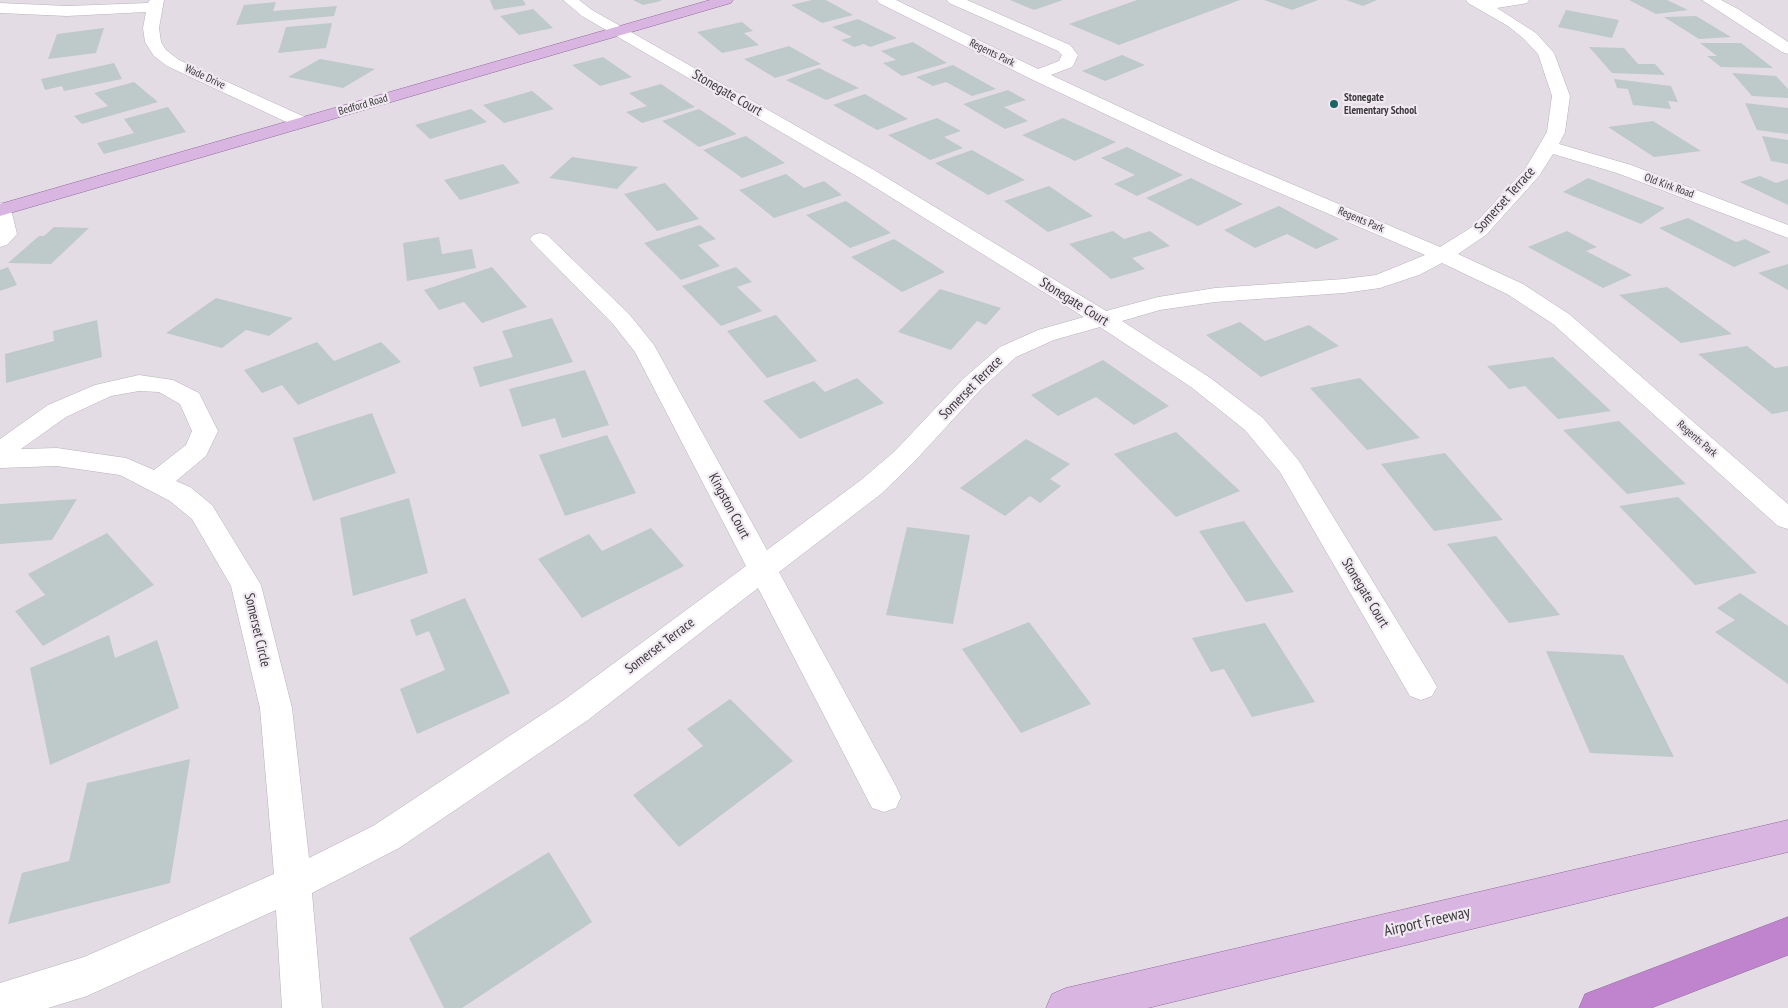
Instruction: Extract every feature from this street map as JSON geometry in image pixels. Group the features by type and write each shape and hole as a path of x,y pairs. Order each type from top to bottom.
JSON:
{"highway":[{"path":"1599,1008 1772,942"}],"main road":[{"name":"Bedford Road","path":"1,210 726,0"},
{"name":"Airport Freeway","path":"1066,1008 1788,836"}],"street":[{"name":"Stonegate Court","path":"570,0 619,31 867,174 1102,318 1200,382 1254,424 1290,467 1421,687"},
{"name":"Regents Park","path":"884,0 1037,75 1214,158 1442,255 1515,289 1561,319 1788,518"},
{"path":"954,0 1064,48 1070,55 1066,64 1037,75"},
{"path":"1479,2 1522,0"},
{"path":"1709,0 1733,12 1788,49"},
{"name":"Somerset Terrace","path":"293,884 386,837 551,727 871,486 898,463 972,384 1008,352 1046,335 1158,304 1214,295 1344,286 1380,281 1411,270 1442,255 1479,231 1532,172 1548,147 1556,132 1562,96 1546,53 1530,36 1479,2"},
{"path":"0,8 66,11 155,4"},
{"name":"Wade Drive","path":"155,4 151,28 153,42 160,53 173,63 302,122"},
{"name":"Old Kirk Road","path":"1548,147 1624,169 1788,232"},
{"path":"1,210 7,234 1,240"},
{"name":"Kingston Court","path":"540,239 621,319 646,350 884,797"},
{"path":"0,452 58,411 104,390 139,383 164,385 190,399 205,431 197,450 157,482"},
{"name":"Somerset Circle","path":"0,459 57,457 126,467 157,482 180,494 202,512 246,585 276,708 293,884 302,1008"},
{"path":"0,1003 87,976 293,884"}],"building":[{"path":"490,0 523,0 526,5 494,10"},
{"path":"633,0 661,0 661,1 643,5"},
{"path":"812,0 826,0 853,15 822,23 791,5"},
{"path":"1010,0 1063,0 1034,10"},
{"path":"1137,0 1240,0 1119,45 1069,24"},
{"path":"1264,0 1318,0 1292,10"},
{"path":"1346,0 1377,0 1363,6"},
{"path":"1629,0 1667,0 1688,10 1656,14"},
{"path":"276,2 273,11 337,6 334,16 236,25 244,5"},
{"path":"533,9 553,28 519,35 500,16"},
{"path":"1566,10 1619,20 1612,38 1558,27"},
{"path":"1696,16 1731,37 1699,39 1664,17"},
{"path":"858,19 897,38 870,47 864,44 854,47 841,40 852,37 832,27"},
{"path":"742,22 753,31 744,33 759,45 722,53 697,32"},
{"path":"332,23 326,48 278,53 286,27"},
{"path":"104,28 96,53 48,59 57,34"},
{"path":"913,42 947,63 902,76 883,63 896,60 881,51"},
{"path":"1700,43 1741,43 1773,68 1721,67 1707,56 1717,56"},
{"path":"789,46 821,64 775,78 744,59"},
{"path":"1589,47 1624,48 1638,64 1655,64 1665,75 1612,73"},
{"path":"1122,55 1145,65 1105,81 1082,71"},
{"path":"603,57 632,77 600,86 572,65"},
{"path":"320,59 375,69 343,88 288,77"},
{"path":"114,63 122,79 64,91 62,86 45,90 41,79"},
{"path":"953,65 996,89 972,96 946,82 933,86 916,77"},
{"path":"819,68 859,88 826,100 786,80"},
{"path":"1732,73 1776,76 1788,89 1788,98 1752,96"},
{"path":"1614,79 1671,86 1678,102 1668,101 1671,109 1633,105 1628,89 1617,88"},
{"path":"134,82 158,102 82,124 74,116 108,106 94,93"},
{"path":"661,84 695,107 642,123 626,112 647,106 629,93"},
{"path":"1008,90 1026,100 1004,107 1028,121 1005,129 963,104"},
{"path":"532,91 554,109 504,123 483,105"},
{"path":"865,94 908,119 877,130 833,105"},
{"path":"1745,103 1788,108 1788,134 1757,130"},
{"path":"168,107 186,132 104,154 97,143 134,133 124,119"},
{"path":"471,109 487,122 430,139 415,125"},
{"path":"699,109 737,134 699,147 662,121"},
{"path":"937,118 961,131 944,137 963,148 930,160 888,135"},
{"path":"1063,118 1116,142 1075,161 1022,135"},
{"path":"1653,121 1701,151 1654,157 1608,127"},
{"path":"746,136 785,163 742,178 703,150"},
{"path":"1762,136 1788,140 1788,164 1771,161"},
{"path":"1127,147 1183,175 1137,196 1114,184 1135,175 1101,158"},
{"path":"972,150 1025,180 988,195 935,163"},
{"path":"572,157 638,167 617,189 549,178"},
{"path":"503,164 520,183 460,200 444,180"},
{"path":"786,174 804,188 824,181 842,195 774,218 739,190"},
{"path":"1760,176 1776,183 1788,179 1788,205 1740,182"},
{"path":"1191,178 1243,204 1198,226 1146,198"},
{"path":"1588,178 1665,208 1641,224 1563,192"},
{"path":"665,183 699,219 657,231 624,194"},
{"path":"1049,186 1093,216 1048,232 1004,201"},
{"path":"846,201 891,233 850,248 806,215"},
{"path":"1279,206 1339,239 1316,249 1287,234 1255,248 1224,230"},
{"path":"1688,218 1736,242 1745,239 1771,252 1734,267 1659,228"},
{"path":"700,225 716,239 698,245 720,266 681,280 644,243"},
{"path":"54,227 89,228 51,264 8,263 39,236 44,236"},
{"path":"1113,231 1124,239 1150,231 1170,246 1132,258 1145,269 1111,279 1069,244"},
{"path":"1567,231 1597,247 1586,251 1632,275 1603,288 1528,247"},
{"path":"439,237 442,254 472,249 476,268 407,281 403,243"},
{"path":"894,239 945,272 902,292 851,257"},
{"path":"1788,264 1788,290 1758,273"},
{"path":"8,267 17,285 0,291 0,270"},
{"path":"492,267 527,307 482,323 464,302 439,310 424,290"},
{"path":"736,267 752,282 737,287 762,311 721,326 682,286"},
{"path":"1667,287 1732,334 1681,343 1619,295"},
{"path":"940,289 1001,308 986,325 977,321 951,350 898,332"},
{"path":"216,298 293,318 269,336 246,330 222,348 166,333"},
{"path":"776,315 817,361 767,378 727,331"},
{"path":"552,318 573,362 480,387 473,367 513,357 502,331"},
{"path":"97,320 102,357 6,383 5,354 54,341 53,331"},
{"path":"1240,322 1265,341 1309,325 1339,346 1261,377 1206,335"},
{"path":"317,342 334,361 381,342 401,362 298,405 282,385 262,393 244,370"},
{"path":"1747,346 1775,368 1788,366 1788,411 1772,414 1698,354"},
{"path":"1553,357 1611,411 1558,419 1525,386 1509,389 1487,366"},
{"path":"1103,360 1169,406 1134,425 1096,397 1058,416 1031,395"},
{"path":"585,370 609,425 562,438 555,418 522,427 509,389"},
{"path":"857,378 884,403 800,439 763,401 814,381 825,392"},
{"path":"1360,378 1420,438 1367,450 1310,388"},
{"path":"372,413 396,473 313,501 293,438"},
{"path":"1619,421 1686,484 1627,494 1563,430"},
{"path":"1176,432 1240,491 1176,517 1114,454"},
{"path":"607,435 636,493 565,516 539,455"},
{"path":"1026,439 1070,464 1050,479 1061,486 1040,503 1030,496 1005,516 960,488"},
{"path":"1445,453 1503,520 1434,531 1381,464"},
{"path":"1678,497 1757,573 1695,585 1619,506"},
{"path":"409,498 428,573 353,596 340,518"},
{"path":"77,499 52,540 0,544 0,504"},
{"path":"1244,521 1294,592 1246,602 1199,531"},
{"path":"907,527 970,535 953,624 886,615"},
{"path":"651,528 684,566 582,618 538,559 589,534 602,551"},
{"path":"107,533 154,585 43,646 15,611 45,595 28,574"},
{"path":"1496,536 1560,615 1509,623 1447,544"},
{"path":"1740,593 1788,626 1788,684 1715,632 1735,620 1717,608"},
{"path":"465,598 510,693 417,734 400,689 445,670 429,631 416,636 410,620"},
{"path":"1029,622 1091,704 1021,733 962,649"},
{"path":"1265,623 1315,702 1252,717 1224,669 1211,672 1192,638"},
{"path":"109,635 115,658 157,640 179,708 50,765 30,668"},
{"path":"1546,651 1623,655 1674,757 1590,753"},
{"path":"730,699 793,761 679,847 633,795 703,746 687,729"},
{"path":"190,759 170,883 8,924 22,873 69,861 87,783"},
{"path":"549,852 592,922 462,1008 444,1008 409,938"}],"place":[{"name":"Stonegate Elementary School","path":"1334,104"}]}
